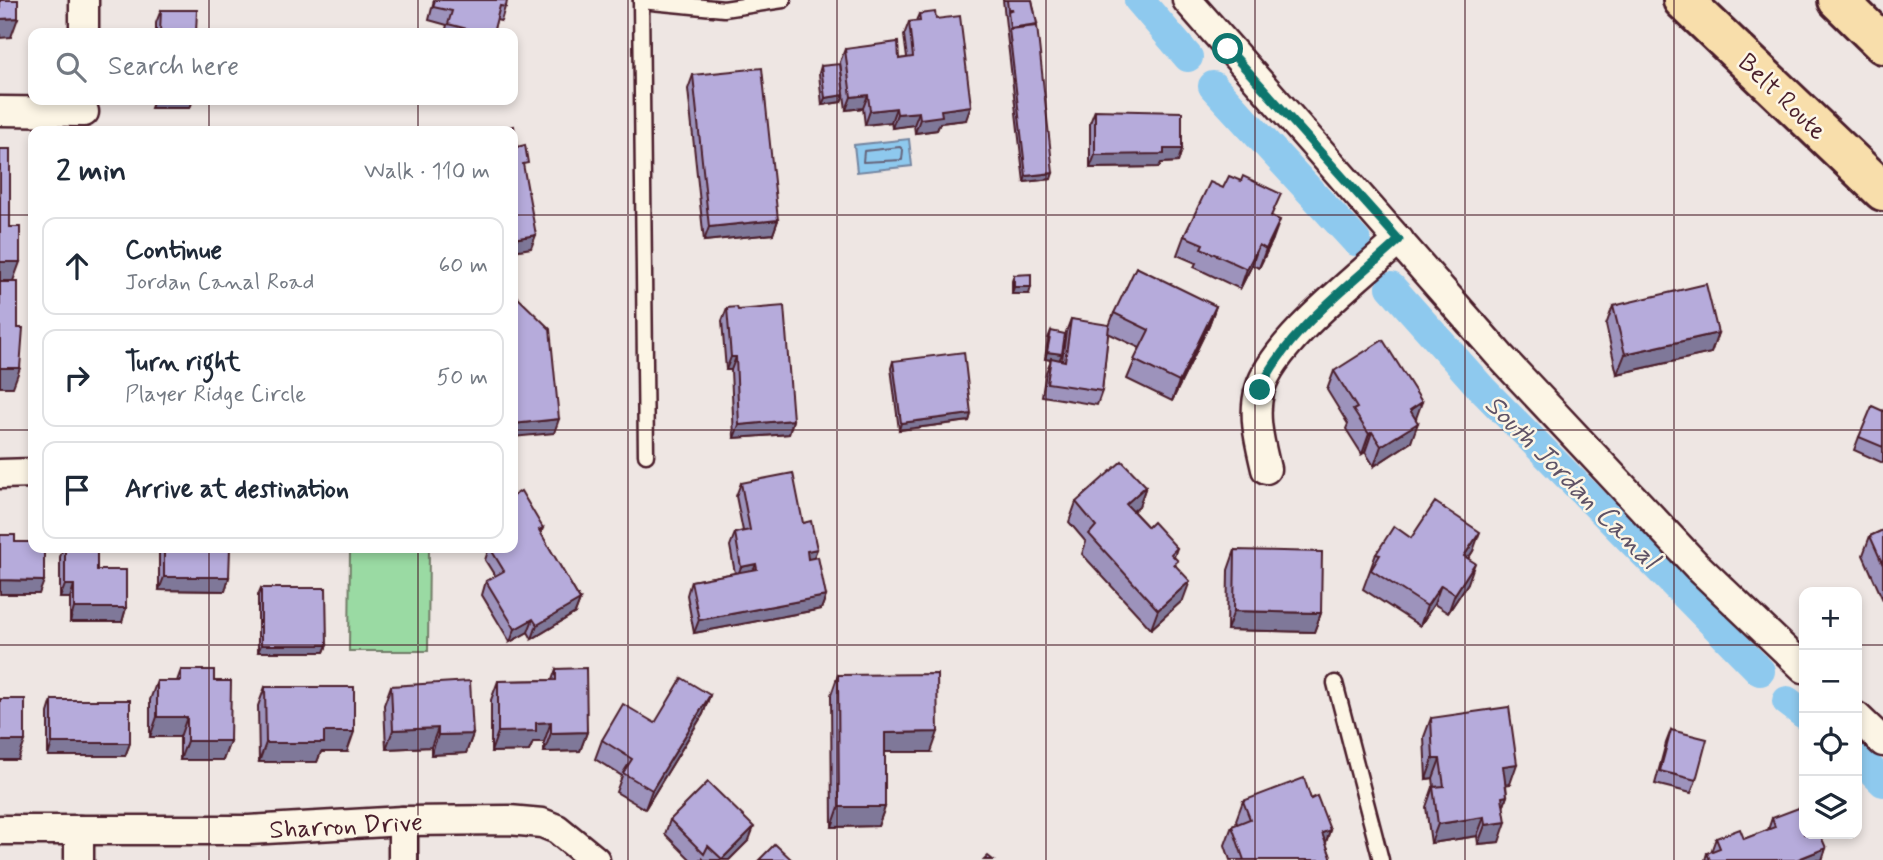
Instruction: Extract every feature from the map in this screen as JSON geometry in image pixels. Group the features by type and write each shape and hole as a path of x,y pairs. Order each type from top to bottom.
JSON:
{"highway":[{"name":"Belt Route","path":"1683,0 1883,191"},
{"path":"1838,0 1883,44"}],"street":[{"path":"84,0 84,28"},
{"path":"1187,0 1509,366 1697,566 1799,663"},
{"path":"0,111 84,114"},
{"path":"1266,469 1257,411 1260,390 1269,369 1287,344 1399,240"},
{"path":"0,474 28,474"},
{"path":"1862,722 1883,741"},
{"name":"Sharron Drive","path":"0,830 249,830 403,821 509,820 541,823 572,838 595,860"},
{"path":"403,821 403,860"},
{"path":"79,830 79,860"}],"lane":[{"path":"646,456 641,0 724,9 783,0"},
{"path":"1335,683 1381,860"}],"green space":[{"path":"350,553 429,553 428,651 349,651"}],"water":[{"path":"909,139 912,166 857,172 854,145"}],"building":[{"path":"0,0 18,0 18,18 0,19"},
{"path":"435,0 507,0 506,7 500,6 494,28 464,28 448,24 452,11 433,7"},
{"path":"1007,0 1032,0 1037,24 1010,28 1008,11 1013,9 1008,9"},
{"path":"161,10 197,10 196,28 160,28"},
{"path":"935,12 936,19 960,16 971,106 941,110 942,116 920,119 919,112 897,114 896,108 870,111 868,95 851,97 845,49 898,42 899,59 913,57 909,22 920,21 919,14"},
{"path":"1037,26 1053,173 1026,176 1009,29"},
{"path":"840,64 844,95 825,98 821,66"},
{"path":"762,68 778,220 709,227 693,75"},
{"path":"1095,110 1182,112 1182,149 1164,149 1164,154 1095,155"},
{"path":"525,145 528,163 523,164 536,235 518,238 518,147"},
{"path":"0,149 10,149 10,227 20,227 20,262 0,262"},
{"path":"1229,176 1241,181 1243,176 1281,194 1271,216 1280,220 1266,249 1259,245 1247,269 1201,248 1203,244 1184,236 1210,182 1223,188"},
{"path":"1136,267 1216,306 1179,382 1134,360 1149,330 1114,313"},
{"path":"1031,274 1031,287 1014,287 1014,275"},
{"path":"0,282 18,282 18,328 23,328 20,368 0,368"},
{"path":"1706,284 1718,333 1625,354 1613,306"},
{"path":"518,298 550,329 559,419 518,423"},
{"path":"784,306 793,420 739,425 736,357 731,357 727,308 737,307 738,310"},
{"path":"1071,319 1109,325 1102,391 1047,383 1051,358 1065,361"},
{"path":"1051,331 1065,334 1062,354 1047,352"},
{"path":"1383,340 1422,402 1410,410 1418,423 1381,446 1372,432 1369,434 1353,410 1357,408 1334,371"},
{"path":"964,352 971,414 901,423 893,361"},
{"path":"1872,406 1883,411 1883,447 1859,437"},
{"path":"1122,461 1146,486 1126,504 1148,527 1153,522 1177,548 1171,554 1178,561 1174,564 1190,581 1158,610 1089,534 1096,526 1076,502"},
{"path":"793,473 803,523 811,521 817,549 807,551 808,559 818,557 826,596 699,620 691,581 757,569 756,564 741,567 735,533 750,530 741,483"},
{"path":"521,491 543,528 539,530 580,600 537,625 533,619 515,629 486,581 504,571 493,553 518,553 518,493"},
{"path":"1435,502 1480,532 1464,556 1475,563 1455,594 1441,585 1427,606 1371,570 1380,555 1376,554 1394,526 1411,538"},
{"path":"1883,530 1883,565 1870,536"},
{"path":"0,535 15,535 15,542 28,542 28,553 44,553 44,581 0,580"},
{"path":"1235,550 1322,552 1321,613 1234,611"},
{"path":"65,553 97,553 97,570 126,570 126,608 74,608 74,585 65,585"},
{"path":"164,553 230,553 229,577 164,577"},
{"path":"261,588 326,588 327,645 261,645"},
{"path":"586,668 587,732 551,733 551,722 536,723 536,731 498,732 498,681 556,680 556,669"},
{"path":"181,670 214,670 214,681 231,681 230,741 187,741 187,717 157,717 157,681 181,681"},
{"path":"937,674 938,732 885,733 885,807 839,807 838,675"},
{"path":"682,678 710,695 652,790 623,773 632,759 602,740 623,704 655,723"},
{"path":"470,681 473,734 438,735 438,728 393,730 391,686"},
{"path":"265,687 354,687 354,732 324,732 324,743 266,743"},
{"path":"0,699 25,699 25,741 0,741"},
{"path":"52,700 130,700 130,743 52,743"},
{"path":"1509,707 1517,764 1503,766 1507,796 1502,797 1506,822 1485,825 1484,817 1438,824 1433,787 1444,786 1440,759 1433,759 1431,718"},
{"path":"1671,730 1707,739 1696,780 1660,771"},
{"path":"1304,778 1311,799 1317,796 1330,830 1322,833 1332,860 1244,860 1232,826 1250,819 1243,801"},
{"path":"708,782 754,827 722,859 708,846 704,854 670,820"},
{"path":"1799,808 1799,839 1822,839 1826,848 1796,860 1710,860 1707,853 1720,848 1716,838 1740,829 1744,839 1775,827 1772,818"},
{"path":"775,844 792,860 759,860"}],"waterway":[{"name":"South Jordan Canal","path":"1139,0 1188,57"},
{"name":"South Jordan Canal","path":"1213,86 1356,241"},
{"name":"South Jordan Canal","path":"1391,287 1482,389 1760,671"},
{"name":"South Jordan Canal","path":"1787,701 1803,713"},
{"name":"South Jordan Canal","path":"1862,761 1883,782"}],"route":[{"path":"1228,49 1399,240 1287,344 1269,369 1260,390"}]}
